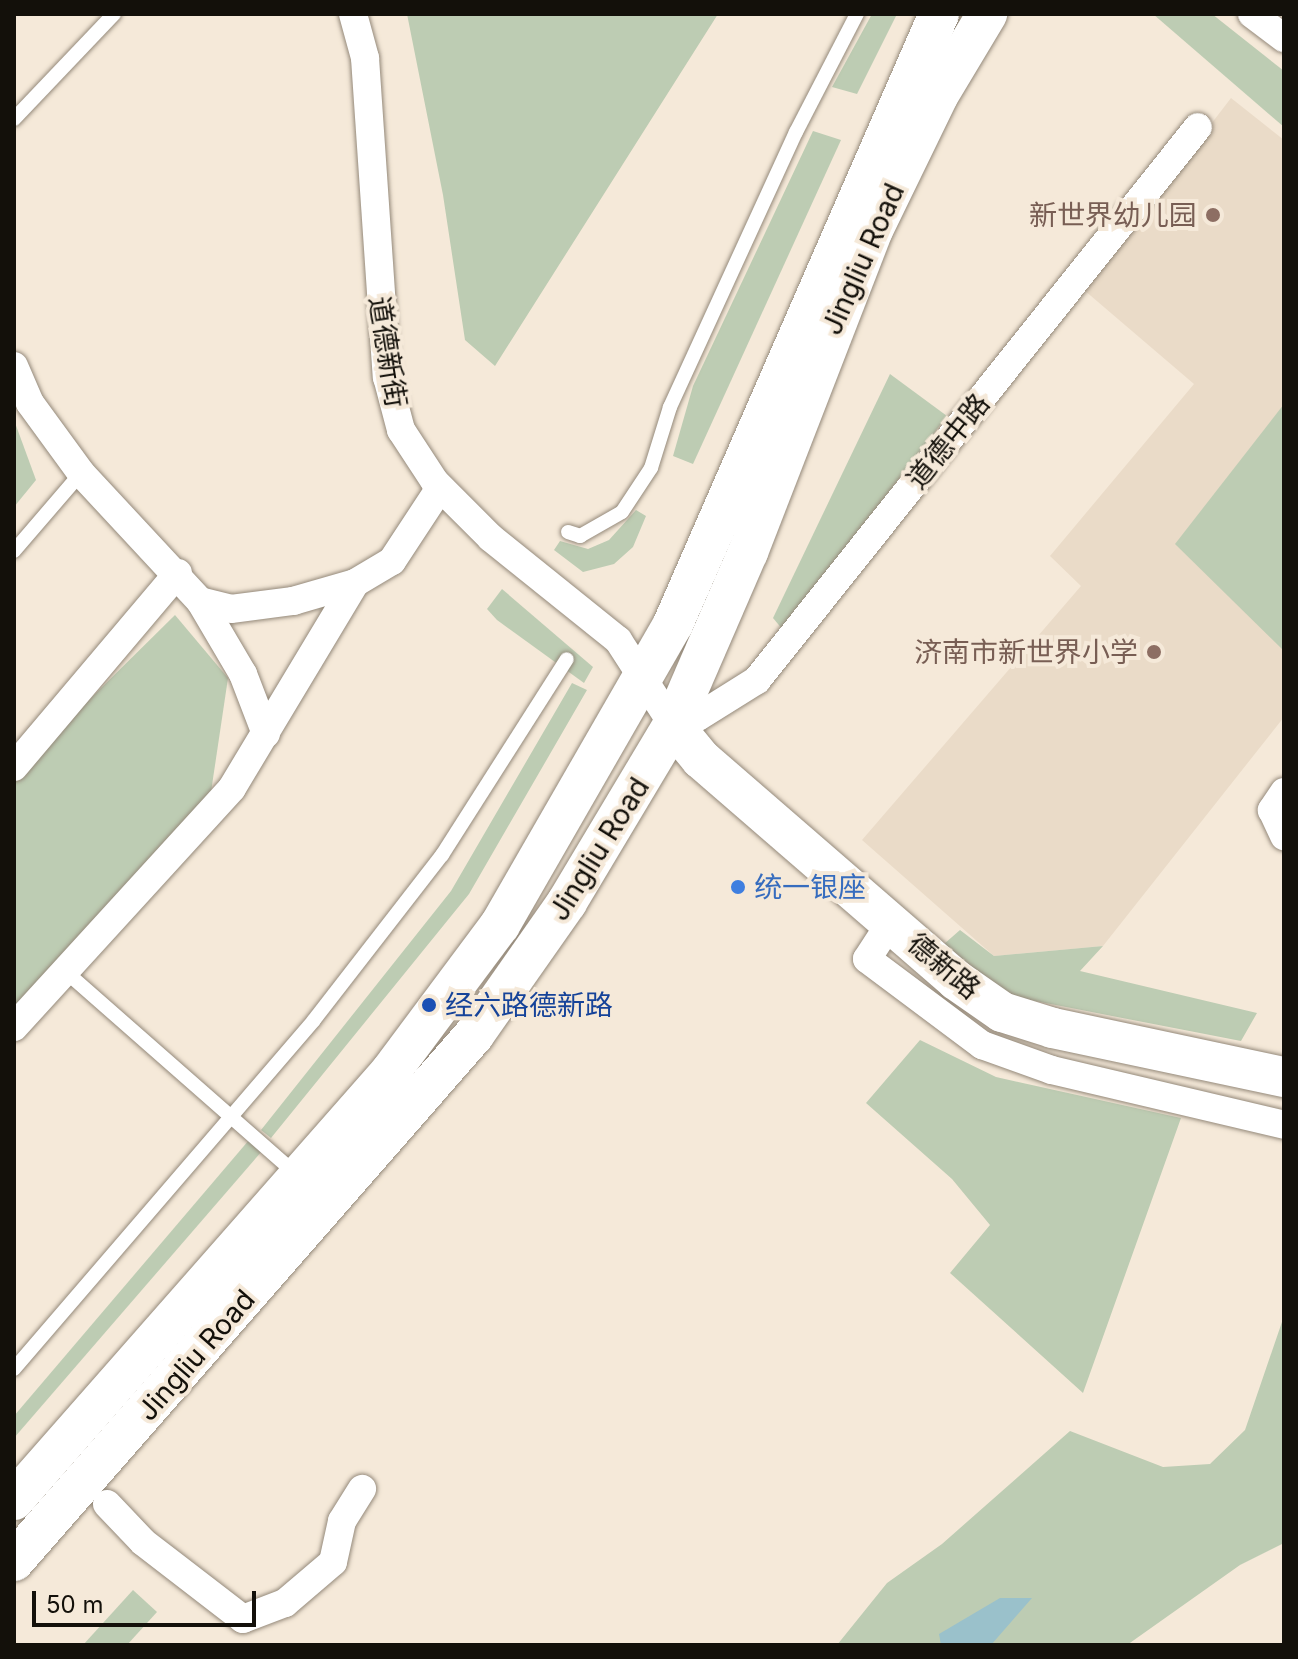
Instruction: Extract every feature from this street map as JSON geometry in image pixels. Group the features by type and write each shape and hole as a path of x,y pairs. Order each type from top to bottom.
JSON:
{"main road":[{"name":"Jingliu Road","path":"14,1500 391,1071 500,925 673,624 939,14"},
{"name":"Jingliu Road","path":"14,1561 474,1035 567,902 673,725 748,552 873,230 938,96 987,14"},
{"name":"德新路","path":"673,725 701,759 891,922 1002,1012 1053,1028 1284,1077"}],"street":[{"name":"道德新街","path":"353,14 365,58 387,377 401,430 440,488 491,538 618,640 641,682 673,725"},
{"name":"道德中路","path":"673,725 698,717 757,680 1198,127"},
{"path":"14,366 30,403 81,473 178,573 200,601 243,674 266,734"},
{"path":"200,601 231,609 293,601 355,583 392,561 440,488"},
{"path":"14,767 178,573"},
{"path":"14,1027 232,788 355,583"},
{"path":"1284,792 1272,810 1284,836"},
{"path":"891,922 867,959 982,1045 1052,1070 1284,1125"},
{"path":"107,1504 143,1542 243,1619 285,1603 333,1562 342,1521 362,1489"}],"lane":[{"path":"14,119 114,14"},
{"path":"568,532 580,536 622,512 651,468 670,407 796,132 857,14"},
{"path":"14,551 81,473"},
{"path":"14,1369 232,1117 442,855 567,659"},
{"path":"65,971 299,1177"}],"shaded area":[{"name":"济南市新世界小学","path":"1231,98 1284,140 1284,717 1103,946 994,956 862,840 1081,586 1050,556 1194,384 1084,290"}],"green space":[{"path":"407,14 718,14 495,366 465,340 443,195"},
{"path":"872,14 897,14 857,94 832,87"},
{"path":"1153,14 1212,14 1284,71 1284,127"},
{"path":"813,131 841,140 693,464 673,456 693,386"},
{"path":"890,374 947,416 783,630 773,618"},
{"path":"1284,404 1284,651 1175,544"},
{"path":"14,420 36,480 14,507"},
{"path":"636,510 646,516 633,547 614,564 583,572 554,550 560,541 588,549 609,540"},
{"path":"502,589 593,667 584,683 497,620 487,609"},
{"path":"175,615 228,678 211,792 14,1026 14,774"},
{"path":"572,683 587,690 469,894 271,1138 261,1130 451,891"},
{"path":"960,930 994,956 1103,946 1080,971 1257,1013 1241,1041 1009,996 944,944"},
{"path":"920,1040 996,1077 1181,1118 1083,1393 950,1273 990,1225 952,1179 866,1103"},
{"path":"249,1140 262,1151 14,1438 14,1416"},
{"path":"1284,1316 1284,1543 1240,1565 1127,1645 837,1645 887,1583 942,1544 1070,1431 1163,1467 1210,1464 1245,1430"},
{"path":"133,1590 157,1612 127,1645 83,1645"}],"water":[{"path":"1000,1598 1032,1598 991,1645 941,1645 939,1634"}],"place":[{"name":"新世界幼儿园","path":"1213,215"},
{"name":"济南市新世界小学","path":"1154,652"},
{"name":"统一银座","path":"738,887"},
{"name":"经六路德新路","path":"429,1005"}]}
